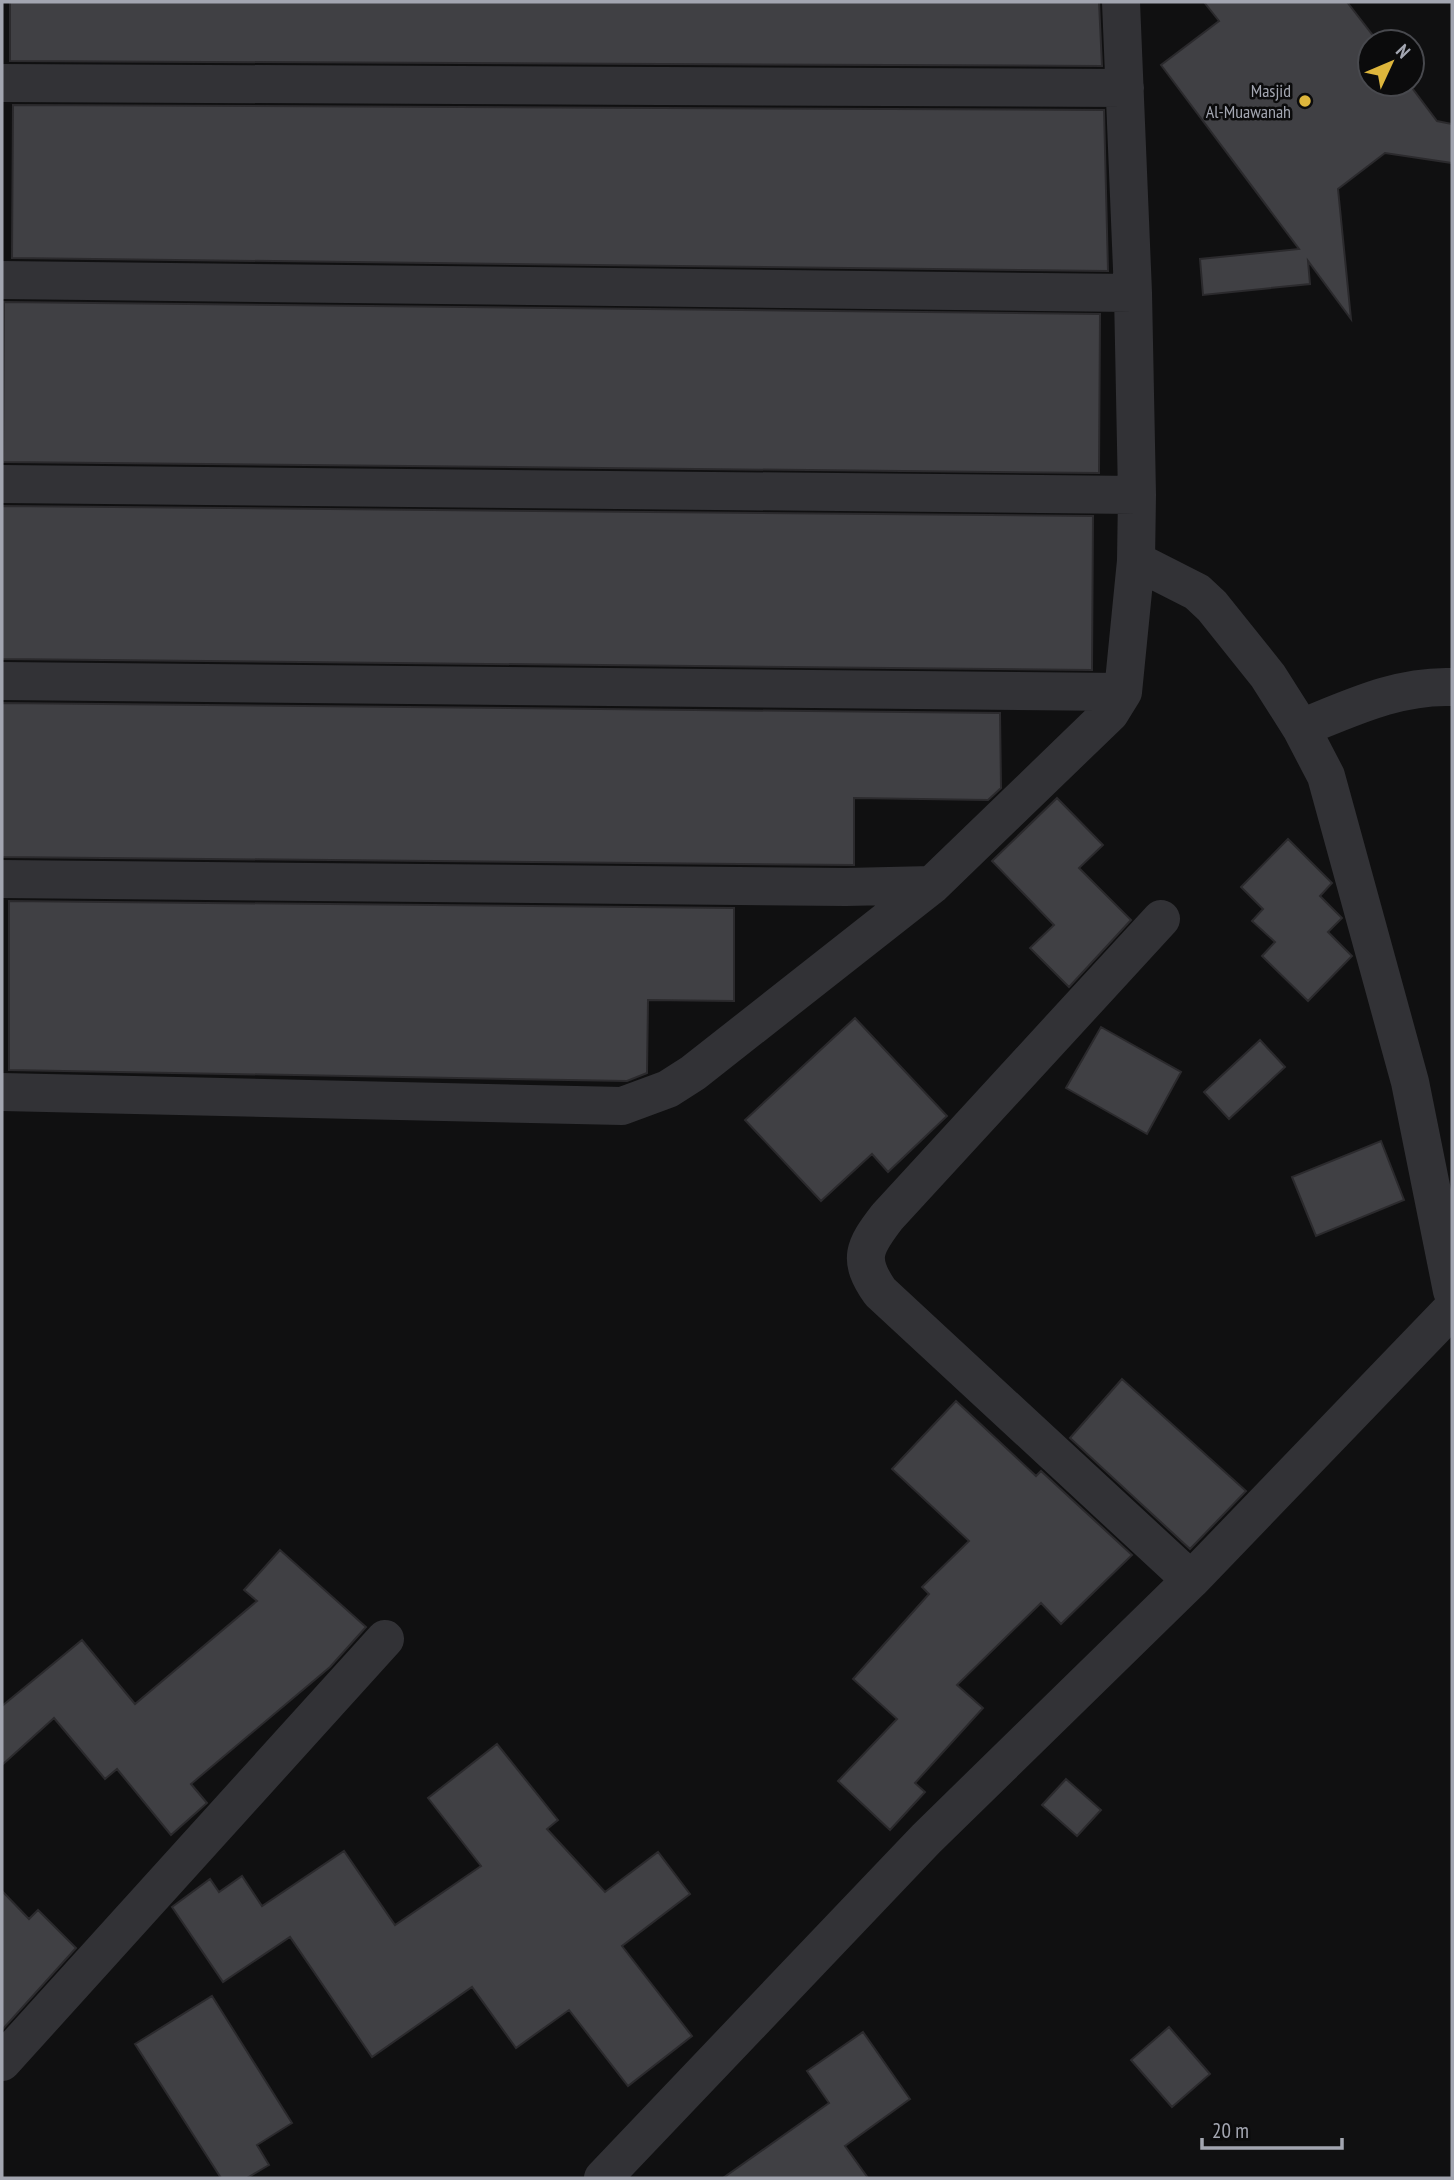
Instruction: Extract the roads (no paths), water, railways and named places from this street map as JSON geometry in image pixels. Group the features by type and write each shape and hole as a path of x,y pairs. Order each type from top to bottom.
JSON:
{"street":[{"path":"2,1092 622,1106 668,1089 693,1073 932,885 1110,713 1123,692 1136,561 1133,293 1121,2"},
{"path":"2,83 1125,88"},
{"path":"2,280 1133,293"},
{"path":"2,484 1136,495"},
{"path":"1136,561 1197,592 1212,606 1268,676 1301,728 1326,776 1410,1082 1452,1291"},
{"path":"2,681 1123,692"},
{"path":"1301,728 1385,695 1415,687 1452,687"},
{"path":"2,879 846,887 932,885"},
{"path":"1161,919 887,1217 871,1238 865,1255 866,1272 880,1292 1191,1580"},
{"path":"603,2178 926,1839 1191,1580 1452,1309"},
{"path":"2,2062 385,1639"}],"place":[{"name":"Masjid Al-Muawanah","path":"1305,101"}]}
